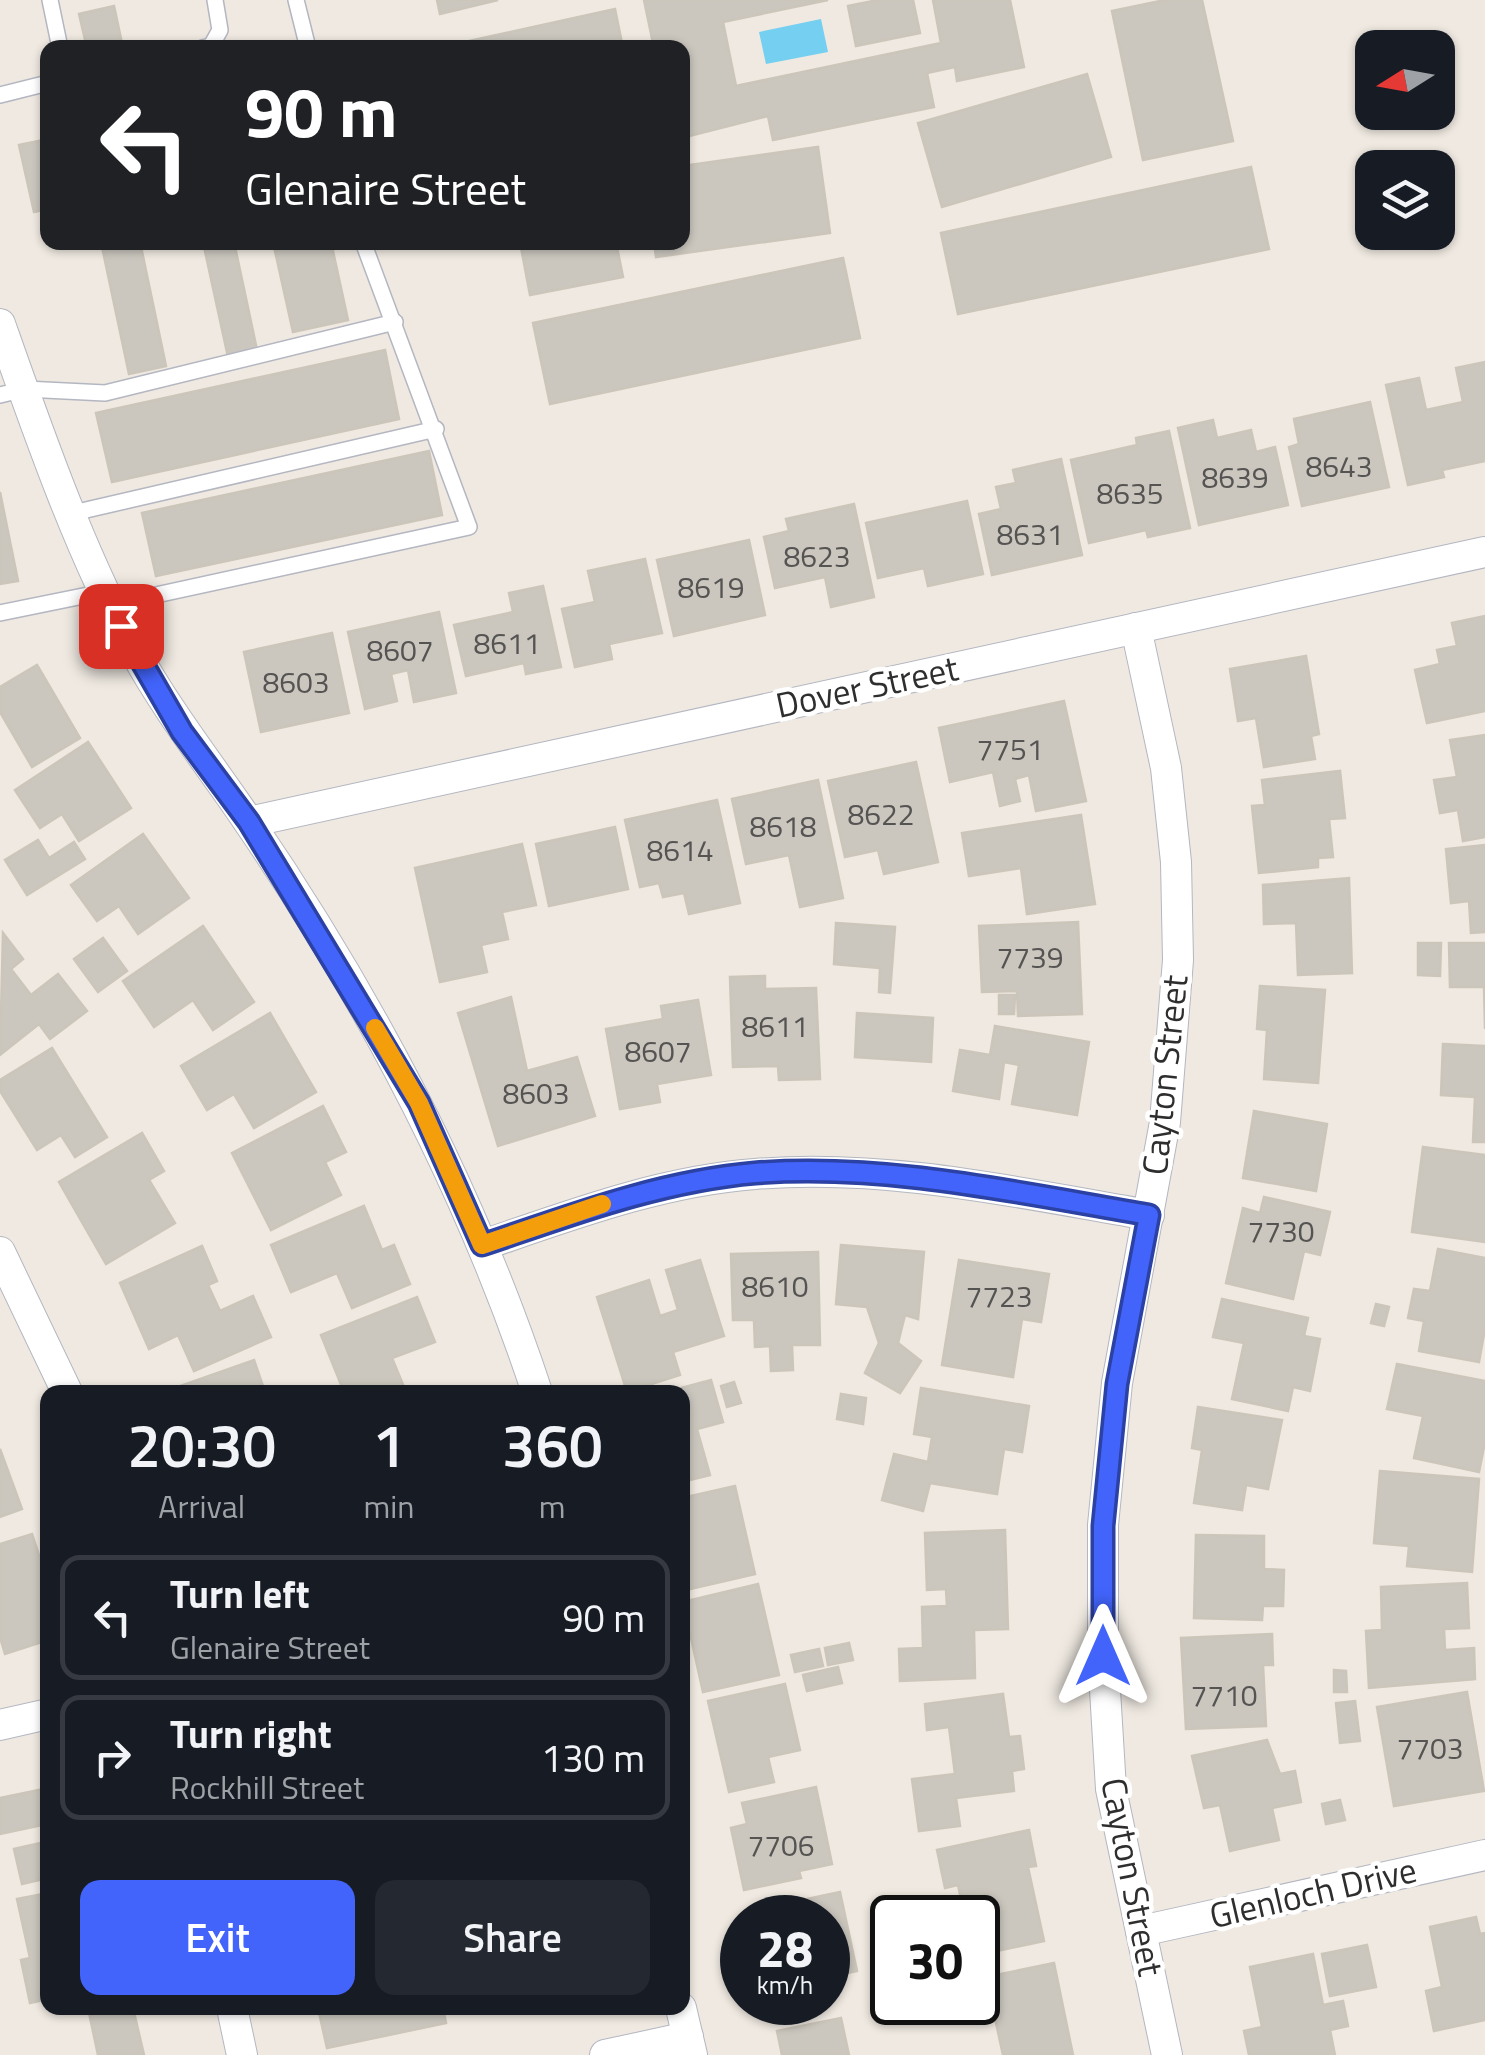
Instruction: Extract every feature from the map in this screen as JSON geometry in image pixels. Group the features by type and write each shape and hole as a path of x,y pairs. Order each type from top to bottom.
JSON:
{"street":[{"path":"0,324 12,392 73,513 106,598 182,732 249,822 419,1103 482,1245 534,1385"},
{"name":"Dover Street","path":"249,822 1485,552"},
{"name":"Cayton Street","path":"1136,628 1166,768 1176,862 1173,1036 1149,1215 1117,1384 1103,1526 1103,1656 1111,1789 1168,2055"},
{"path":"482,1245 618,1199 753,1174 931,1178 1149,1215"},
{"path":"0,1252 64,1385"},
{"path":"0,1725 40,1716"},
{"name":"Glenloch Drive","path":"1141,1931 1485,1854"},
{"path":"233,2015 242,2055"},
{"path":"605,2055 687,2033"}],"lane":[{"path":"50,0 58,40"},
{"path":"214,0 220,30 214,40"},
{"path":"296,0 306,40"},
{"path":"0,95 40,85"},
{"path":"0,613 106,598 469,526 366,250"},
{"path":"12,392 105,393 395,322"},
{"path":"73,513 436,429"}],"water":[{"path":"821,19 828,52 766,64 759,32"}],"building":[{"path":"437,0 498,0 440,14"},
{"path":"644,0 828,0 723,22 736,86 941,43 933,0 1010,0 1024,67 957,81 955,67 927,73 934,107 773,140 768,116 690,136 690,40 652,40"},
{"path":"878,0 913,0 920,33 856,46 848,6"},
{"path":"1165,0 1202,0 1233,141 1143,160 1112,11"},
{"path":"114,6 121,40 85,40 79,14"},
{"path":"615,9 621,40 474,40"},
{"path":"1087,74 1111,157 942,207 918,123"},
{"path":"40,141 40,211 34,212 19,145"},
{"path":"818,147 830,233 656,257 655,250 690,250 690,165"},
{"path":"1251,167 1269,249 958,314 941,233"},
{"path":"103,250 142,250 166,366 129,374"},
{"path":"205,250 236,250 257,350 228,357"},
{"path":"275,250 333,250 348,320 293,332"},
{"path":"522,250 618,250 623,277 530,295"},
{"path":"843,258 860,338 550,404 533,323"},
{"path":"385,350 399,419 112,482 96,413"},
{"path":"1485,362 1485,461 1442,470 1444,477 1408,485 1386,385 1419,378 1426,410 1463,402 1456,368"},
{"path":"1370,402 1389,487 1302,506 1289,447 1299,444 1294,419"},
{"path":"1213,420 1217,438 1251,430 1256,452 1275,447 1288,505 1199,525 1178,428"},
{"path":"1169,431 1190,528 1148,537 1146,530 1089,543 1071,460 1137,445 1136,438"},
{"path":"429,451 442,515 156,576 142,513"},
{"path":"1061,459 1082,555 992,575 979,514 1001,509 996,487 1016,483 1013,470"},
{"path":"0,492 18,581 0,584"},
{"path":"967,501 983,574 928,586 924,568 878,578 866,523"},
{"path":"854,504 874,597 831,607 825,577 775,588 764,537 789,531 786,519"},
{"path":"749,540 765,615 674,636 657,560"},
{"path":"645,559 662,633 609,644 612,659 575,667 562,609 595,602 588,571"},
{"path":"543,586 561,667 526,674 524,663 466,676 454,625 513,612 509,593"},
{"path":"439,612 456,693 414,702 408,670 391,674 397,701 365,709 348,632"},
{"path":"1485,616 1485,711 1427,723 1415,670 1440,664 1437,650 1457,646 1452,623"},
{"path":"332,633 349,713 261,732 244,652"},
{"path":"1306,656 1319,734 1311,736 1315,759 1264,767 1256,718 1238,721 1230,669"},
{"path":"37,665 80,738 32,767 0,712 0,687"},
{"path":"1064,701 1086,801 1036,811 1029,775 1015,779 1020,801 1000,806 993,772 950,782 939,728"},
{"path":"1485,735 1485,837 1463,841 1458,810 1440,813 1434,780 1457,777 1450,740"},
{"path":"88,742 131,808 79,841 62,814 40,828 15,790"},
{"path":"916,762 938,862 884,874 878,850 845,857 828,781"},
{"path":"1340,771 1345,818 1329,819 1333,857 1318,858 1318,867 1259,873 1252,806 1265,805 1262,780"},
{"path":"818,780 843,898 800,907 789,855 746,864 732,799"},
{"path":"717,800 740,903 689,914 684,893 663,897 659,883 640,887 625,820"},
{"path":"1081,815 1095,904 1027,914 1021,868 969,876 962,833"},
{"path":"615,827 628,889 549,906 536,844"},
{"path":"143,834 189,898 138,934 119,906 97,921 71,885"},
{"path":"38,840 49,858 74,842 85,859 27,895 5,860"},
{"path":"522,844 536,905 502,912 508,939 481,945 487,972 440,982 415,868"},
{"path":"1485,845 1485,932 1471,933 1469,901 1451,903 1446,849"},
{"path":"1349,878 1352,973 1298,975 1296,923 1264,924 1263,885"},
{"path":"1078,922 1082,1014 1018,1016 1017,991 982,992 979,926"},
{"path":"836,923 895,927 890,993 879,992 880,968 834,964"},
{"path":"203,926 254,1002 213,1030 193,1000 154,1027 123,981"},
{"path":"3,933 23,959 11,969 31,995 58,974 87,1011 50,1039 39,1024 0,1055"},
{"path":"103,938 127,971 98,992 74,959"},
{"path":"1418,943 1441,943 1440,976 1418,975"},
{"path":"1449,943 1485,943 1485,1029 1484,987 1450,987"},
{"path":"765,976 765,989 816,988 820,1079 779,1080 778,1066 733,1067 730,977"},
{"path":"1260,986 1325,990 1318,1083 1264,1079 1267,1030 1257,1029"},
{"path":"999,995 1015,995 1014,1014 999,1014"},
{"path":"511,997 527,1071 577,1057 595,1116 498,1146 458,1013"},
{"path":"698,1000 711,1075 657,1084 660,1102 620,1109 606,1029 663,1019 661,1006"},
{"path":"270,1013 316,1092 254,1128 234,1094 207,1110 181,1066"},
{"path":"857,1013 933,1018 931,1062 855,1057"},
{"path":"995,1026 1089,1042 1077,1115 1012,1104 1019,1065 1004,1062 999,1099 953,1091 960,1050 990,1055"},
{"path":"1443,1044 1485,1046 1485,1142 1473,1142 1475,1097 1441,1095"},
{"path":"52,1048 107,1137 75,1157 61,1135 37,1150 0,1091 0,1080"},
{"path":"323,1106 346,1152 325,1162 341,1195 271,1230 232,1153"},
{"path":"1254,1111 1327,1124 1316,1191 1243,1178"},
{"path":"142,1133 164,1171 149,1180 175,1223 106,1264 59,1182"},
{"path":"1423,1147 1485,1155 1485,1242 1412,1232"},
{"path":"1264,1197 1330,1212 1320,1255 1304,1251 1293,1299 1226,1283 1243,1208 1260,1213"},
{"path":"364,1206 382,1250 394,1245 410,1284 352,1308 337,1273 291,1292 271,1245"},
{"path":"841,1245 924,1252 918,1319 905,1315 898,1343 921,1361 900,1393 865,1373 879,1343 867,1307 836,1304"},
{"path":"202,1246 217,1281 208,1285 220,1311 253,1296 271,1337 194,1371 178,1335 149,1349 120,1283"},
{"path":"1438,1249 1485,1258 1485,1328 1479,1362 1419,1351 1424,1321 1408,1318 1414,1289 1430,1291"},
{"path":"818,1252 820,1345 792,1345 793,1370 771,1371 770,1346 755,1347 754,1320 733,1320 731,1254"},
{"path":"700,1260 724,1336 673,1352 680,1375 649,1385 625,1385 597,1297 649,1280 660,1316 678,1310 666,1270"},
{"path":"959,1260 1049,1274 1041,1322 1022,1319 1013,1377 942,1365"},
{"path":"417,1297 435,1342 392,1358 403,1385 341,1385 321,1335"},
{"path":"1222,1299 1308,1318 1304,1336 1320,1339 1310,1391 1293,1387 1288,1411 1232,1399 1244,1343 1213,1337"},
{"path":"1376,1304 1389,1307 1384,1326 1371,1323"},
{"path":"254,1360 263,1385 183,1385"},
{"path":"1397,1364 1485,1381 1485,1442 1479,1472 1414,1458 1423,1416 1387,1409"},
{"path":"711,1380 723,1422 697,1429 710,1475 690,1480 690,1386"},
{"path":"734,1382 741,1403 727,1407 721,1386"},
{"path":"921,1388 1029,1406 1022,1452 1004,1449 997,1494 930,1483 923,1511 882,1500 894,1454 928,1462 932,1437 914,1434"},
{"path":"841,1394 866,1398 863,1424 837,1419"},
{"path":"1198,1407 1282,1420 1268,1489 1246,1485 1242,1510 1194,1503 1202,1450 1192,1448"},
{"path":"0,1449 22,1509 0,1517"},
{"path":"1380,1471 1479,1479 1472,1572 1407,1566 1409,1546 1374,1543"},
{"path":"735,1486 755,1574 690,1589 690,1496"},
{"path":"1005,1530 1008,1629 974,1630 975,1678 900,1681 899,1649 923,1648 922,1607 947,1606 946,1589 927,1590 925,1533"},
{"path":"32,1534 40,1558 40,1643 5,1654 0,1637 0,1544"},
{"path":"1196,1535 1264,1536 1264,1569 1284,1570 1283,1606 1263,1606 1262,1620 1194,1618"},
{"path":"1467,1583 1469,1628 1444,1629 1445,1650 1474,1648 1475,1679 1369,1688 1366,1631 1382,1630 1381,1587"},
{"path":"758,1584 779,1675 703,1692 690,1634 690,1600"},
{"path":"1272,1634 1273,1665 1263,1665 1266,1726 1186,1729 1181,1638"},
{"path":"849,1643 853,1660 828,1665 825,1648"},
{"path":"819,1649 823,1666 795,1672 791,1655"},
{"path":"838,1667 842,1683 807,1691 803,1675"},
{"path":"1334,1670 1346,1671 1347,1692 1334,1692"},
{"path":"785,1684 800,1750 768,1757 774,1782 729,1792 708,1701"},
{"path":"1467,1692 1484,1791 1394,1806 1377,1707"},
{"path":"1003,1694 1009,1737 1020,1736 1024,1769 1012,1771 1014,1791 956,1798 960,1826 919,1831 912,1779 955,1774 949,1727 927,1730 925,1704"},
{"path":"1355,1701 1360,1741 1340,1743 1336,1703"},
{"path":"1267,1740 1280,1774 1295,1771 1301,1802 1272,1808 1279,1840 1230,1851 1220,1805 1204,1808 1192,1756"},
{"path":"816,1787 832,1864 799,1871 801,1878 744,1890 731,1828 747,1824 742,1803"},
{"path":"40,1790 40,1825 0,1834 0,1798"},
{"path":"1340,1800 1345,1820 1326,1824 1322,1804"},
{"path":"1029,1830 1036,1866 1028,1867 1044,1941 1000,1950 1000,1895 960,1895 958,1885 945,1888 937,1850"},
{"path":"40,1843 40,1880 22,1884 14,1849"},
{"path":"40,1895 40,2001 30,2003 21,1960 30,1958 17,1899"},
{"path":"1476,1917 1480,1934 1485,1933 1485,2020 1434,2031 1426,1991 1442,1987 1430,1927"},
{"path":"850,1938 857,1971 850,1972"},
{"path":"1367,1945 1376,1987 1330,1996 1322,1954"},
{"path":"1313,1954 1323,2005 1343,2001 1348,2026 1330,2030 1335,2055 1249,2055 1244,2031 1262,2027 1250,1967"},
{"path":"1054,1963 1073,2055 1003,2055 996,2025 1000,2025 1000,1974"},
{"path":"89,2015 135,2015 144,2055 98,2055"},
{"path":"320,2015 444,2015 446,2023 327,2048"},
{"path":"807,2025 843,2025 849,2055 782,2055 777,2031"}],"slow traffic":[{"path":"375,1028 419,1103 482,1245 602,1204"}],"route":[{"path":"121,626 182,732 249,822 419,1103 482,1245 618,1199 753,1174 795,1172 931,1178 1149,1215 1117,1384 1103,1526 1103,1656"}]}
